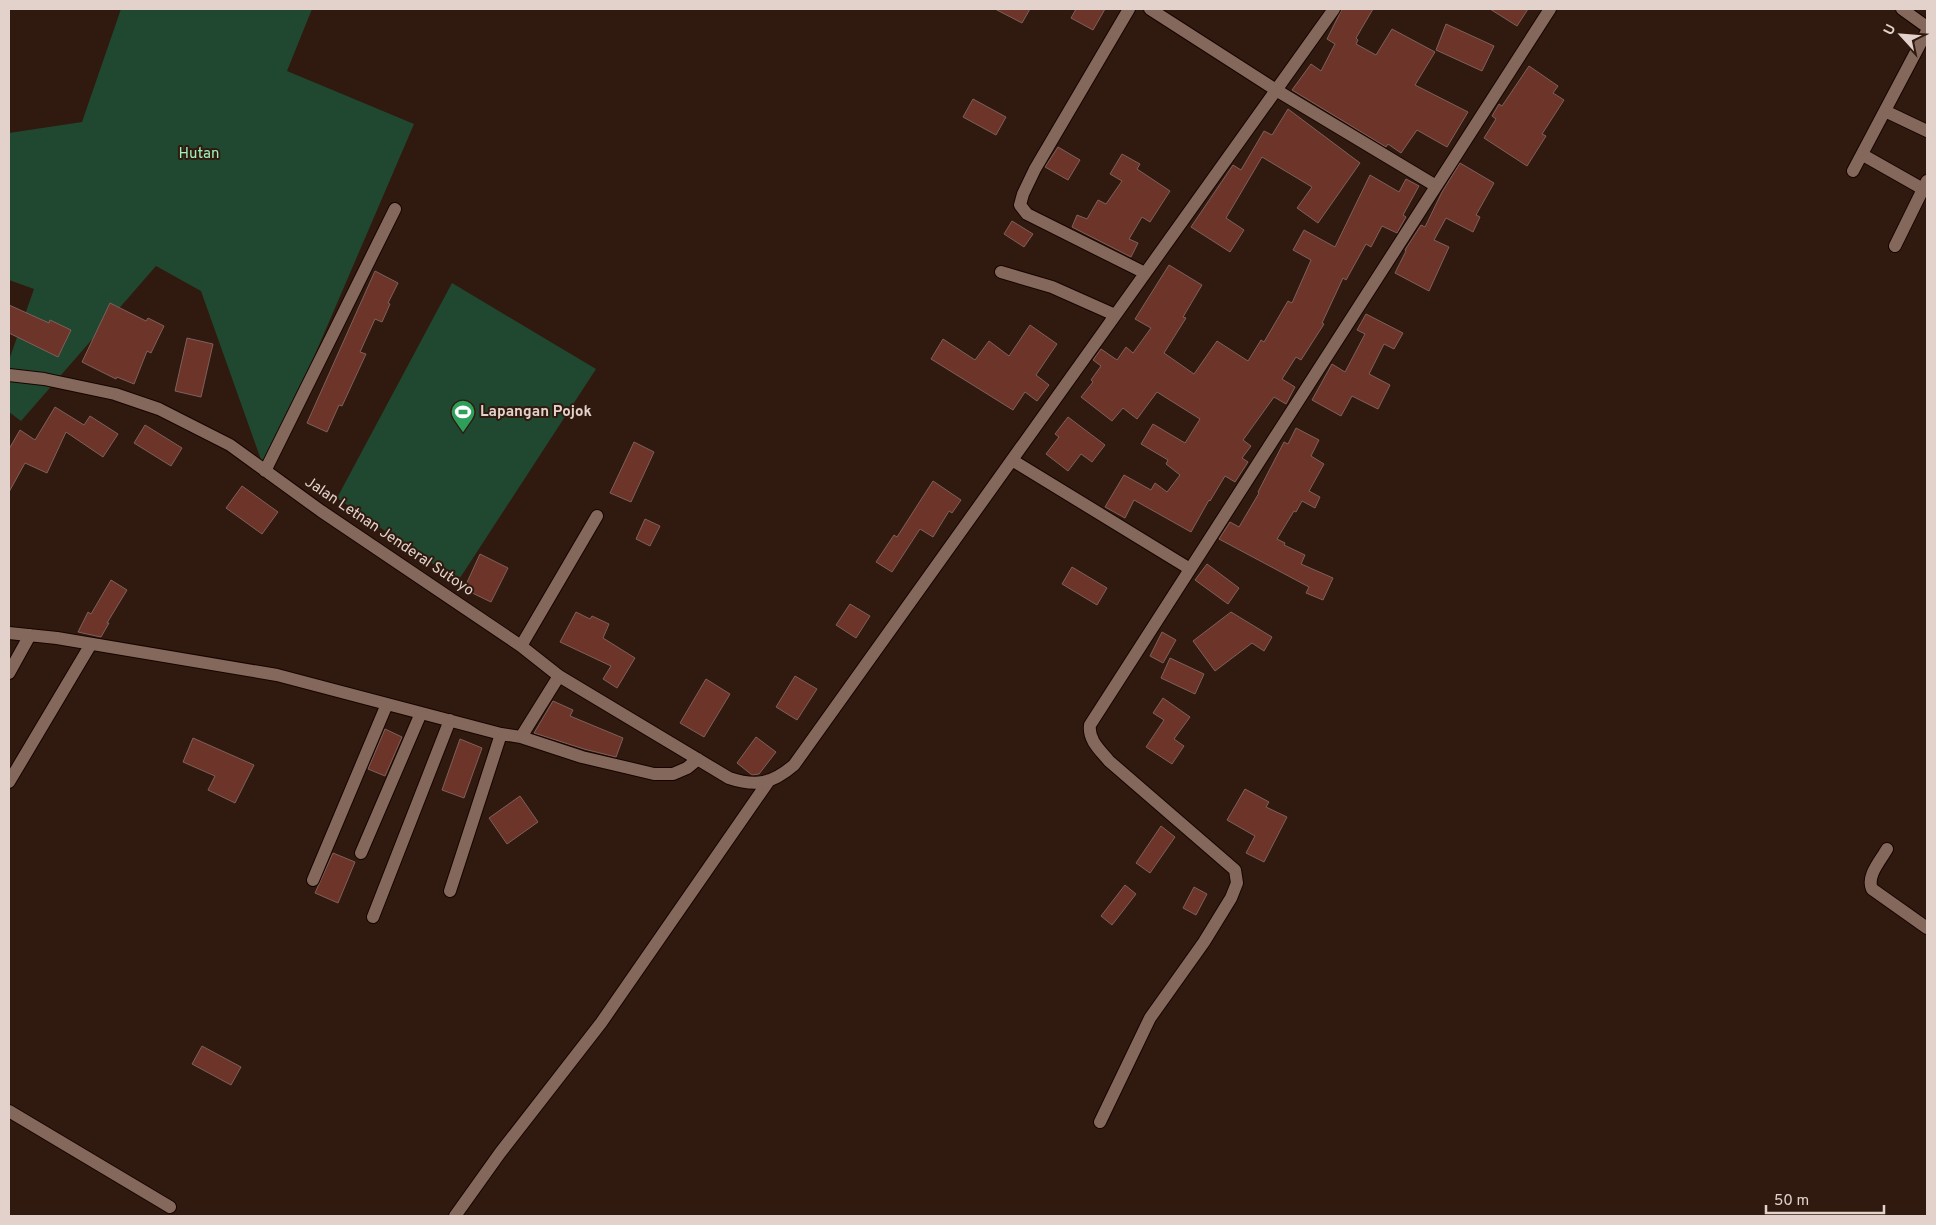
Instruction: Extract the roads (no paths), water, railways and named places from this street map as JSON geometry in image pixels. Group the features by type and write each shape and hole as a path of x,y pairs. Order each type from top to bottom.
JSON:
{"street":[{"path":"1128,9 1035,169 1020,205 1027,214 1145,273"},
{"path":"1150,9 1276,90 1436,186"},
{"path":"455,1216 500,1153 600,1024 768,782 781,776 794,765 1334,9"},
{"path":"1100,1122 1150,1018 1204,942 1231,898 1237,883 1235,870 1109,761 1093,741 1089,731 1090,725 1550,9"},
{"path":"1902,9 1927,27"},
{"path":"1854,172 1927,31"},
{"path":"1885,111 1927,131"},
{"path":"1862,155 1925,185 1894,246"},
{"path":"265,471 394,209"},
{"path":"1001,272 1052,286 1115,315"},
{"name":"Jalan Letnan Jenderal Sutoyo","path":"9,375 44,379 115,394 159,408 230,445 265,471 521,646 559,676 728,778 754,784 768,782"},
{"path":"1012,460 1190,569"},
{"path":"521,646 597,516"},
{"path":"9,633 91,644 277,675 501,734 521,737 582,757 654,774 673,774 687,768 698,759"},
{"path":"9,673 30,635"},
{"path":"9,782 91,644"},
{"path":"521,737 559,676"},
{"path":"313,880 387,704"},
{"path":"361,853 421,713"},
{"path":"374,917 450,720"},
{"path":"450,891 501,734"},
{"path":"1887,848 1871,877 1870,885 1872,889 1927,928"},
{"path":"9,1111 170,1208"}],"place":[{"name":"Lapangan Pojok","path":"463,433"}],"park label":[{"name":"Hutan","path":"199,154"}]}
